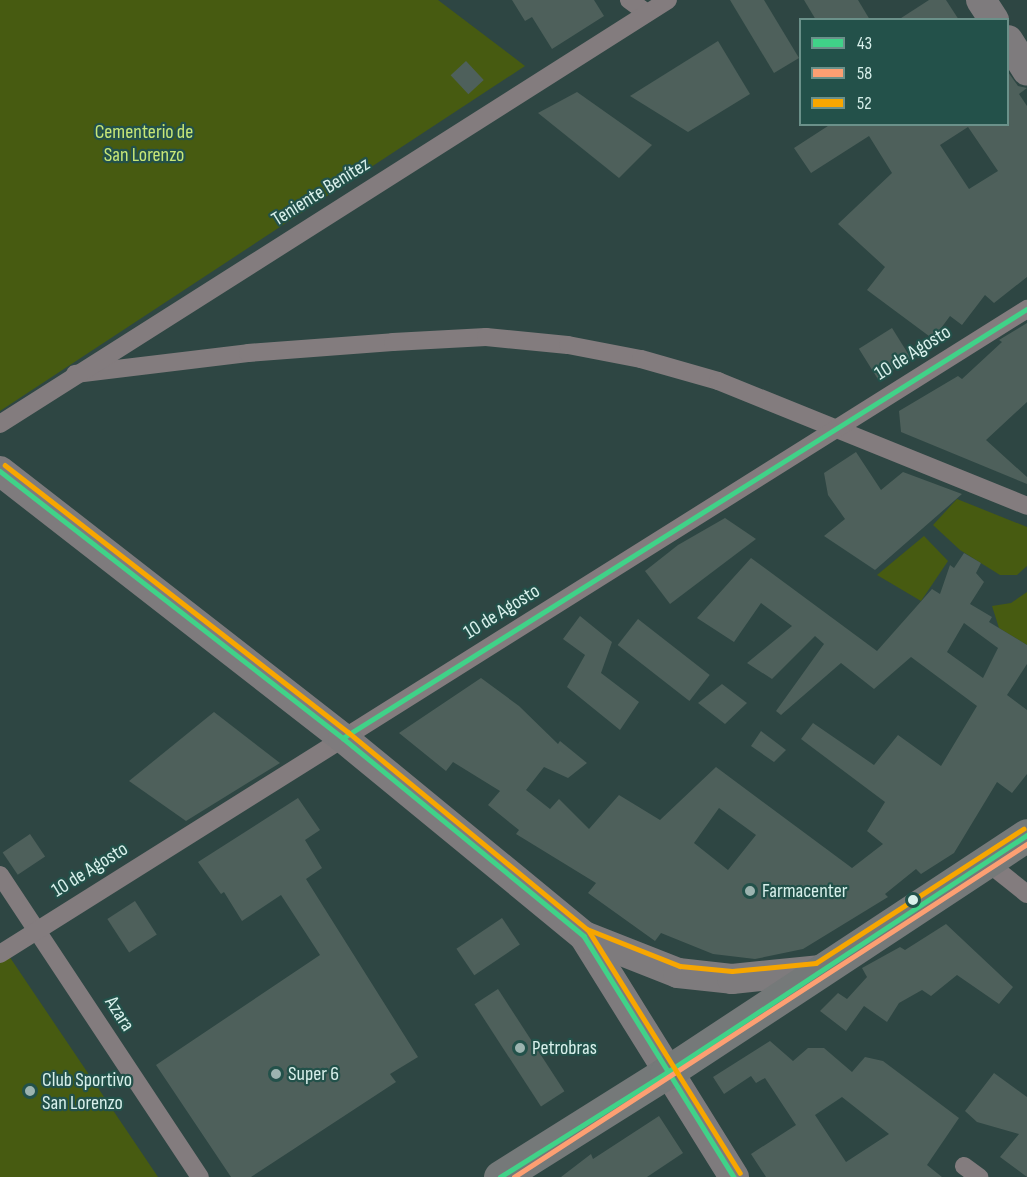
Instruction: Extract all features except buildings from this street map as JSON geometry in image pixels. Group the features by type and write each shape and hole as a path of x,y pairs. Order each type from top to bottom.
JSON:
{"highway":[{"path":"500,1177 666,1074 819,970 1027,835"}],"main road":[{"path":"981,0 993,18"},
{"path":"1009,42 1027,70"},
{"path":"0,471 343,738 584,936 678,973 732,979 819,970"},
{"path":"584,936 666,1074 734,1177"}],"street":[{"path":"629,0 646,13"},
{"name":"Teniente Benítez","path":"0,424 75,374 668,0"},
{"name":"10 de Agosto","path":"0,954 1027,309"},
{"path":"75,374 248,353 486,337 568,345 641,359 718,381 832,430 1027,506"},
{"path":"987,862 1027,894"},
{"name":"Azara","path":"0,875 200,1177"},
{"path":"964,1166 979,1177"}],"green space":[{"name":"Cementerio de San Lorenzo","path":"0,0 438,0 525,66 0,411"},
{"path":"957,499 1027,527 1027,566 1017,575 1000,575 960,550 933,525"},
{"path":"924,536 948,561 921,601 877,575"},
{"path":"1027,592 1027,645 999,628 992,606 1011,603"},
{"name":"Club Sportivo San Lorenzo","path":"9,956 158,1177 0,1177 0,962"}],"transit line":[{"name":"43","path":"343,738 1027,309"},
{"name":"52","path":"5,465 348,732 589,931 740,1173"},
{"name":"43","path":"0,471 343,738 584,936 734,1177"},
{"name":"52","path":"587,929 680,966 732,971 816,963 1023,829"},
{"name":"43","path":"500,1177 666,1073 1027,835"},
{"name":"58","path":"514,1177 1027,844"}],"place":[{"name":"Farmacenter","path":"750,891"},
{"name":"Petrobras","path":"520,1048"},
{"name":"Super 6","path":"276,1074"},
{"name":"Club Sportivo San Lorenzo","path":"30,1091"}]}
